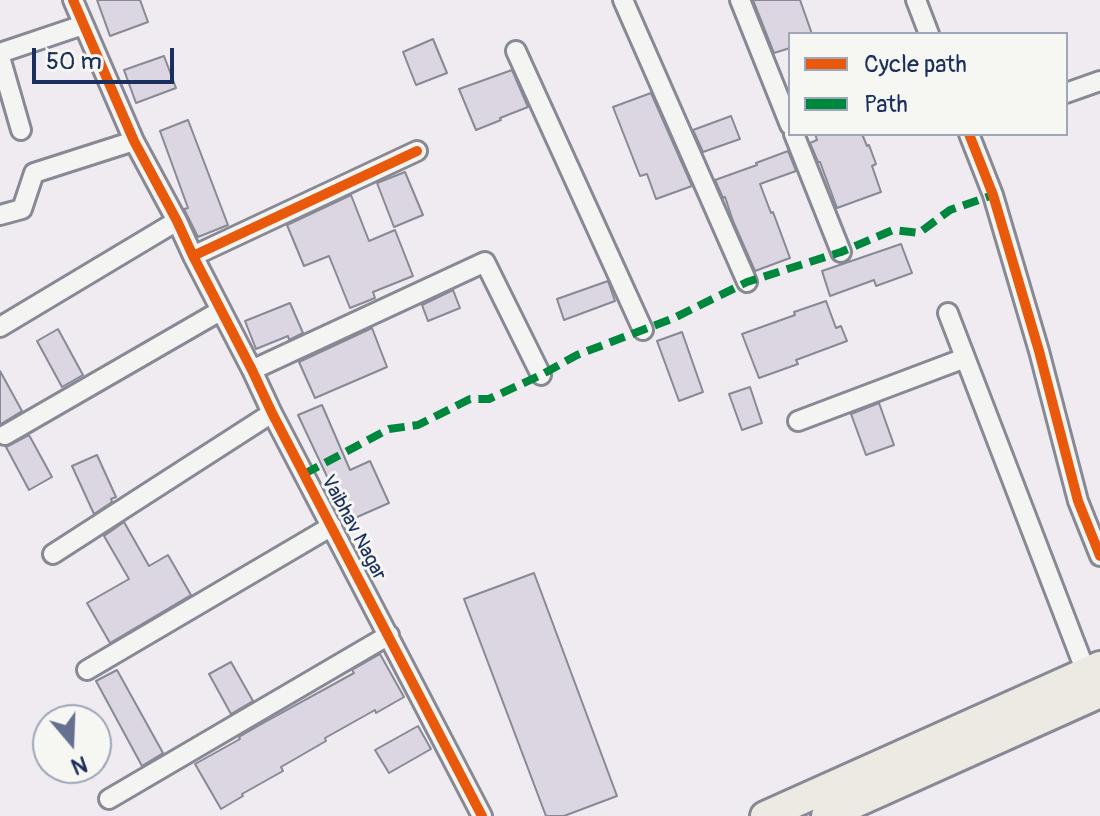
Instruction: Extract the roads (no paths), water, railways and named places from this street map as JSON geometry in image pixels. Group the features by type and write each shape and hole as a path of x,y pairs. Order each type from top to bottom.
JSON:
{"main road":[{"path":"765,816 1095,677"},
{"path":"826,816 1095,677"}],"street":[{"name":"Vaibhav Nagar","path":"73,0 134,141 482,816"},
{"path":"623,0 747,282"},
{"path":"740,0 788,120"},
{"path":"922,2 929,32"},
{"path":"21,130 0,55 83,25"},
{"path":"516,51 643,330"},
{"path":"1068,92 1100,81"},
{"path":"795,136 841,252"},
{"path":"970,136 993,195 1031,322 1078,501 1100,556"},
{"path":"0,215 22,209 34,173 134,141"},
{"path":"193,256 417,151"},
{"path":"0,327 177,221"},
{"path":"252,370 485,262 541,375"},
{"path":"5,435 220,311"},
{"path":"948,313 1095,677"},
{"path":"798,421 965,358"},
{"path":"53,554 272,413"},
{"path":"87,670 332,526"},
{"path":"109,799 389,635"}]}
